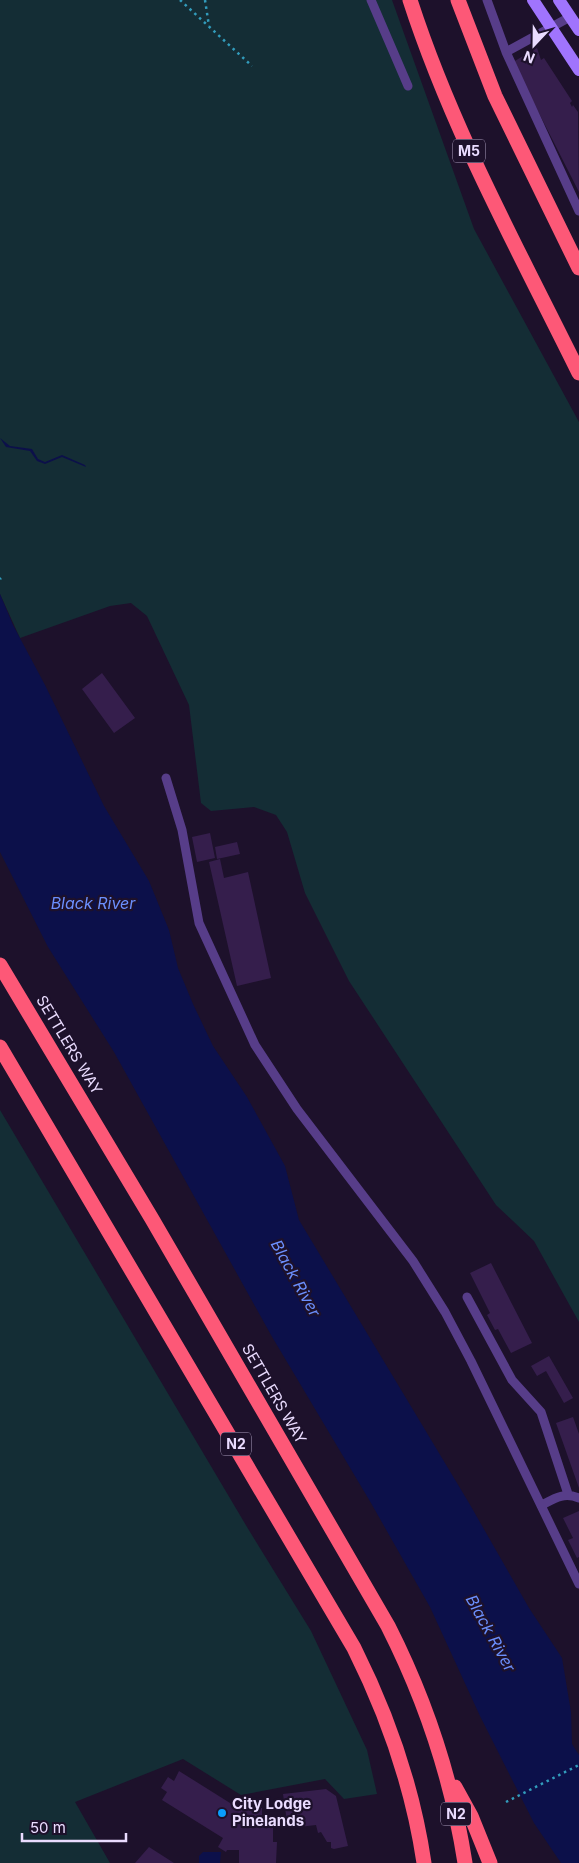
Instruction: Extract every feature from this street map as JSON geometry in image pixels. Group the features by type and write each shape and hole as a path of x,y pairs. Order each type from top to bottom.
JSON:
{"highway":[{"name":"M5","path":"410,0 430,58 459,127 579,373"},
{"path":"458,0 503,114 579,268"},
{"name":"SETTLERS WAY","path":"0,965 377,1604 410,1672 444,1766 465,1863"},
{"name":"N2","path":"0,1047 354,1648 379,1701 402,1766 415,1812 424,1863"},
{"path":"444,1766 471,1816 490,1863"}],"main road":[{"path":"533,0 579,70"},
{"path":"559,0 579,30"}],"lane":[{"path":"371,0 408,86"},
{"path":"486,0 506,52 579,211"},
{"path":"506,52 570,17"},
{"path":"166,778 182,830 199,923 255,1044 297,1109 413,1261 472,1361 579,1584"},
{"path":"467,1297 512,1380 541,1412 568,1494"},
{"path":"542,1505 557,1496 568,1494 579,1498"}],"path":[{"path":"180,0 252,66"},
{"path":"205,0 210,27"},
{"path":"506,1802 579,1765"}],"shaded area":[{"path":"0,0 392,0 474,229 579,422 579,1322 534,1241 496,1205 349,981 305,893 287,832 276,815 254,807 211,811 201,803 189,705 147,616 131,603 110,606 20,638 0,594"},
{"path":"0,1110 247,1527 311,1631 367,1750 377,1794 344,1799 325,1779 241,1795 183,1759 75,1802 110,1863 0,1863"}],"water":[{"path":"0,438 10,446 32,449 38,459 45,462 62,455 86,467 62,457 45,464 37,461 30,451 6,447"},
{"name":"Black River","path":"0,594 13,625 45,685 104,806 149,881 169,930 178,968 193,1004 213,1046 247,1097 285,1166 299,1220 469,1503 529,1608 562,1658 571,1712 572,1744 579,1755 579,1863 561,1863 534,1823 480,1716 430,1607 371,1503 271,1335 114,1052 48,947 0,852"},
{"path":"203,1852 221,1852 220,1863 199,1863 199,1856"}],"building":[{"path":"537,48 541,60 544,58 572,101 570,103 572,107 573,105 578,112 579,192 513,62"},
{"path":"102,673 135,718 114,733 82,689"},
{"path":"210,833 215,858 197,862 192,837"},
{"path":"237,842 240,854 217,859 215,847"},
{"path":"220,859 224,878 248,872 271,978 237,986 209,862"},
{"path":"491,1263 532,1343 511,1353 498,1329 495,1330 487,1315 490,1313 470,1273"},
{"path":"549,1356 573,1398 564,1403 546,1371 537,1376 531,1366"},
{"path":"573,1417 579,1434 579,1488 556,1423"},
{"path":"579,1511 579,1557 577,1558 568,1540 573,1538 563,1518"},
{"name":"City Lodge Pinelands","path":"179,1771 238,1808 262,1808 262,1817 273,1818 273,1842 277,1842 276,1863 239,1863 239,1850 227,1850 226,1852 218,1847 223,1838 162,1800 167,1792 161,1788 168,1777 174,1781"},
{"path":"326,1789 336,1796 348,1846 331,1848 331,1842 327,1842 321,1832 318,1833 316,1825 290,1828 289,1821 287,1821 283,1794"},
{"path":"149,1847 174,1863 135,1863"}],"place":[{"name":"City Lodge Pinelands","path":"222,1813"}]}
